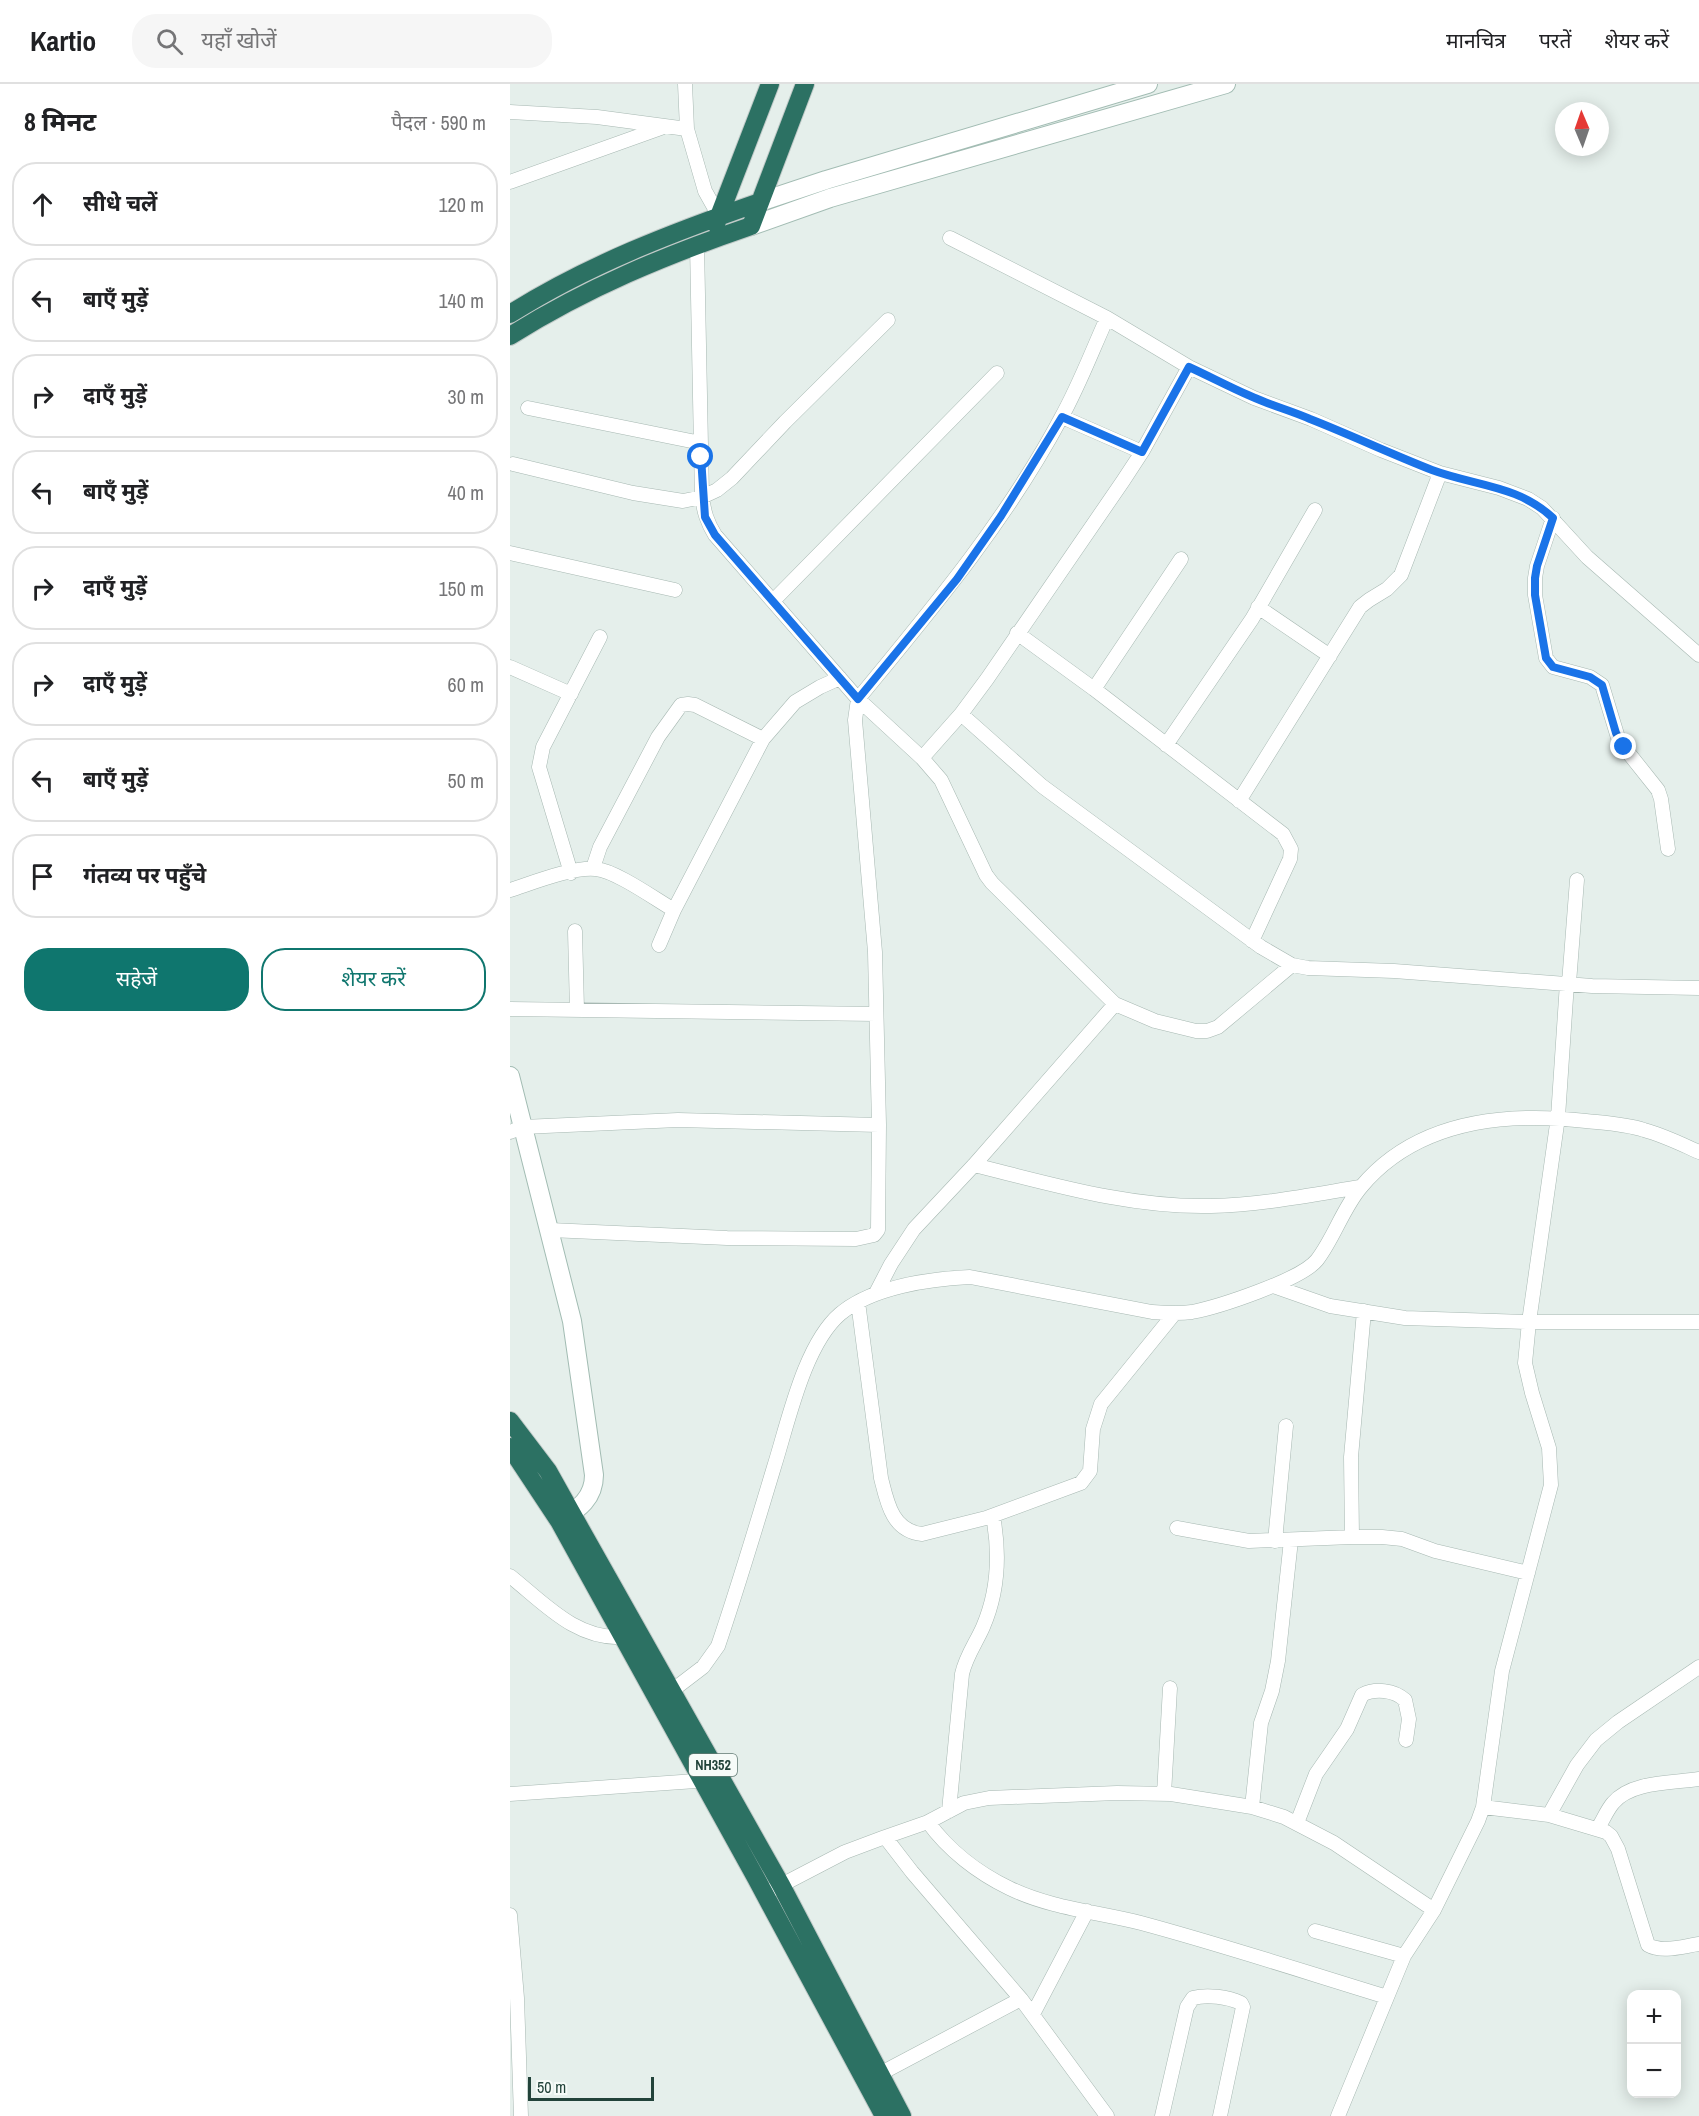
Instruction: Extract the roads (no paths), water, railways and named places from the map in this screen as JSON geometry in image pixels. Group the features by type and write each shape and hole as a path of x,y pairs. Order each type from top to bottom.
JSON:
{"highway":[{"path":"704,242 719,216 770,84"},
{"path":"510,336 544,315 624,274 751,226 805,84"},
{"path":"510,314 618,256 760,202"},
{"name":"NH352","path":"510,1421 548,1472 565,1517 622,1637 721,1779 781,1885 872,2078 884,2116"},
{"name":"NH352","path":"510,1448 565,1517 665,1696 702,1780 765,1894 872,2078 902,2116"}],"main road":[{"path":"760,202 826,180 1148,84"},
{"path":"751,226 830,198 1226,84"},
{"path":"510,1076 517,1129 550,1230 572,1321 594,1475 592,1493 565,1517"}],"street":[{"path":"685,84 687,129 705,191 719,216"},
{"path":"510,111 597,117 687,129"},
{"path":"510,182 665,126"},
{"path":"950,238 1107,318 1189,367 1254,398 1311,419 1440,473 1499,488 1528,499 1553,518 1587,557 1699,656"},
{"path":"704,242 700,443 705,517 715,535 858,699 922,758 941,780 986,875 992,883 1114,1004 1155,1021 1196,1031 1207,1031 1218,1027 1292,965"},
{"path":"550,1230 727,1238 866,1238 874,1235 880,1225 875,952 855,720 858,699 963,570 1001,516 1062,417 1107,318"},
{"path":"513,464 633,493 682,501 702,497 717,490 732,478 888,320"},
{"path":"922,758 961,714 987,679 1142,452 1189,367"},
{"path":"772,600 997,373"},
{"path":"528,408 700,443"},
{"path":"1062,417 1142,452"},
{"path":"1239,801 1360,607 1387,590 1401,575 1440,473"},
{"path":"1166,745 1258,608 1315,510"},
{"path":"1553,518 1535,578 1535,595 1546,658 1553,667 1590,677 1602,685 1619,741 1658,790 1668,849"},
{"path":"510,553 675,590"},
{"path":"1094,689 1181,559"},
{"path":"1258,608 1330,656"},
{"path":"1017,633 1283,834 1291,849 1290,859 1252,941"},
{"path":"571,873 543,782 539,761 543,747 600,638"},
{"path":"510,667 571,694"},
{"path":"659,945 674,910 763,739 795,702 840,678"},
{"path":"593,868 600,847 658,737 681,705 695,705 763,739"},
{"path":"961,714 1042,786 1252,941 1292,965 1308,968 1394,971 1592,986 1699,988"},
{"path":"510,890 593,868 608,872 674,910"},
{"path":"1338,2116 1404,1956 1434,1910 1483,1807 1502,1671 1551,1485 1549,1448 1532,1393 1526,1363 1529,1322 1558,1118 1577,880"},
{"path":"575,931 577,1010"},
{"path":"876,1293 891,1264 914,1229 974,1165 1114,1004"},
{"path":"510,1009 876,1014"},
{"path":"665,1696 704,1667 718,1646 805,1370 829,1327 840,1315 858,1302 876,1293 944,1278 970,1277 1152,1312 1174,1314 1195,1311 1273,1286 1309,1269 1328,1244 1360,1187 1392,1158 1411,1146 1437,1133 1471,1122 1504,1118 1558,1118 1609,1123 1644,1130 1699,1152"},
{"path":"517,1129 678,1120 879,1125"},
{"path":"974,1165 1088,1193 1151,1203 1211,1206 1283,1200 1360,1187"},
{"path":"1273,1286 1330,1306 1405,1318 1529,1322 1699,1322"},
{"path":"858,1302 881,1478 887,1503 895,1520 906,1529 922,1534 993,1516 1074,1487 1087,1478 1092,1460 1093,1429 1101,1404 1174,1314"},
{"path":"1352,1537 1352,1457 1364,1311"},
{"path":"1275,1541 1286,1426"},
{"path":"949,1811 962,1674 967,1657 982,1629 996,1588 998,1568 993,1516"},
{"path":"1177,1528 1249,1541 1352,1537 1402,1539 1443,1553 1528,1573"},
{"path":"1252,1807 1261,1723 1276,1678 1291,1540"},
{"path":"510,1576 574,1627 600,1636 622,1637"},
{"path":"1549,1815 1577,1766 1596,1740 1618,1722 1699,1667"},
{"path":"1164,1794 1170,1688"},
{"path":"1297,1823 1316,1774 1347,1729 1362,1695 1376,1691 1397,1694 1405,1700 1408,1719 1406,1740"},
{"path":"510,1794 721,1779"},
{"path":"1598,1828 1612,1804 1620,1796 1632,1791 1699,1779"},
{"path":"765,1894 845,1852 928,1822 964,1803 989,1798 1117,1793 1164,1794 1252,1807 1297,1823 1334,1843 1434,1910"},
{"path":"1483,1807 1549,1815 1598,1828 1611,1836 1615,1841 1648,1945 1661,1949 1699,1944"},
{"path":"928,1822 946,1845 1007,1887 1032,1898 1141,1923 1387,1997"},
{"path":"885,1837 935,1899 1022,1999 1107,2116"},
{"path":"1033,2014 1087,1911"},
{"path":"510,1915 521,2116"},
{"path":"1315,1931 1404,1956"},
{"path":"1162,2116 1187,2007 1192,1998 1198,1996 1233,2000 1241,2003 1243,2007 1220,2116"},
{"path":"872,2078 1022,1999"}]}
